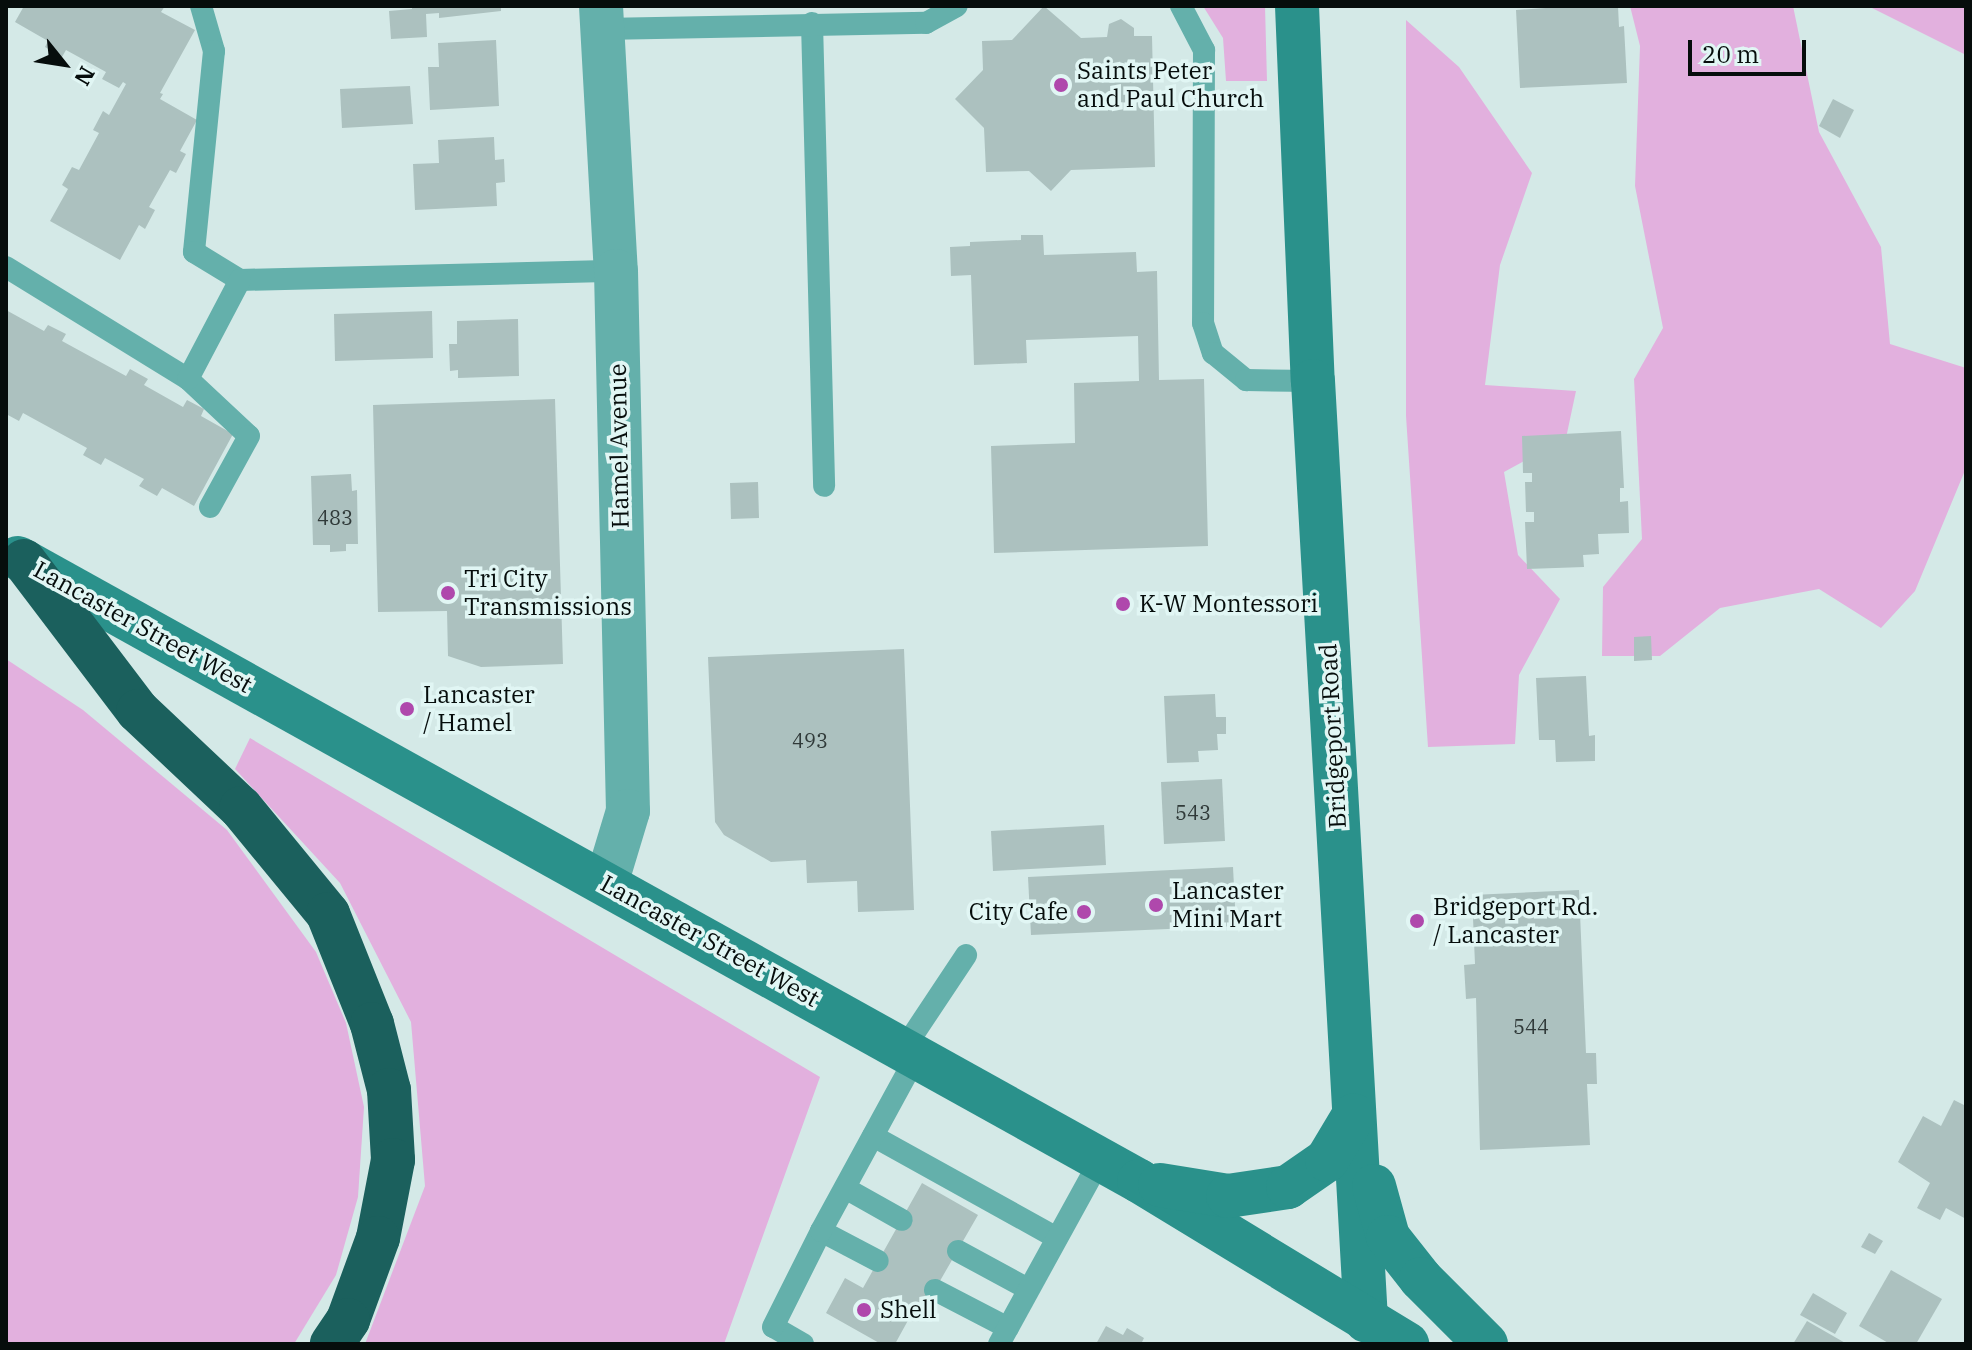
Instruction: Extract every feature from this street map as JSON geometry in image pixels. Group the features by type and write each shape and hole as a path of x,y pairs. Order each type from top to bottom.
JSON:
{"highway":[{"path":"15,556 138,711 241,808 328,914 366,1010 389,1090 393,1160 378,1238 348,1320 332,1344"}],"main road":[{"name":"Bridgeport Road","path":"1297,6 1313,381 1366,1321"},
{"name":"Lancaster Street West","path":"15,556 1139,1181 1407,1344"},
{"path":"1139,1181 1228,1196 1288,1187 1327,1160 1354,1115"},
{"path":"1354,1115 1388,1237 1421,1279 1486,1344"}],"street":[{"name":"Hamel Avenue","path":"602,18 616,271 628,811 606,884"}],"lane":[{"path":"201,6 214,51 194,252 240,280 616,271"},
{"path":"602,18 926,23 957,6"},
{"path":"1181,6 1204,50 1203,323 1213,353 1246,380 1313,381"},
{"path":"812,23 824,486"},
{"path":"6,267 188,379 249,436 210,507"},
{"path":"188,379 240,280"},
{"path":"803,1344 773,1327 873,1136 910,1053 966,955"},
{"path":"873,1136 1057,1238"},
{"path":"935,1290 1003,1336 1100,1160"},
{"path":"845,1188 902,1220"},
{"path":"821,1231 878,1261"},
{"path":"958,1251 1028,1289"}],"shaded area":[{"path":"1203,6 1265,6 1267,81 1226,81 1223,38"},
{"path":"1630,6 1793,6 1819,132 1881,247 1890,344 1966,368 1966,468 1915,591 1881,628 1819,589 1720,608 1660,656 1602,656 1603,587 1642,539 1634,379 1663,328 1635,186 1640,46"},
{"path":"1868,6 1966,6 1966,55"},
{"path":"1406,20 1459,67 1532,173 1500,265 1485,385 1576,391 1566,438 1504,472 1518,555 1560,599 1519,675 1515,744 1428,747 1406,416"},
{"path":"6,659 83,710 227,830 316,952 346,1023 364,1107 358,1197 336,1275 294,1344 6,1344"},
{"path":"250,738 820,1077 724,1344 365,1344 425,1186 411,1022 340,883 235,769"}],"building":[{"path":"24,6 165,6 161,12 195,30 160,93 163,94 160,99 197,120 180,151 186,154 176,173 170,170 149,207 155,210 145,229 139,225 120,260 50,221 68,189 62,185 72,167 79,170 99,133 93,130 103,111 109,115 126,84 123,82 119,88 102,79 106,72 66,50 62,57 45,47 48,41 15,22"},
{"path":"412,6 501,6 501,11 439,18 439,13 426,14 427,37 391,39 389,11 412,9"},
{"name":"Saints Peter and Paul Church","path":"1044,6 1081,38 1107,37 1109,24 1121,19 1134,28 1134,36 1152,36 1155,167 1071,170 1051,191 1029,171 986,172 984,128 955,99 983,70 982,41 1012,40"},
{"path":"1618,6 1619,27 1624,26 1627,83 1520,88 1516,10"},
{"path":"496,40 499,106 430,110 428,67 439,67 438,43"},
{"path":"410,86 413,124 342,128 340,89"},
{"path":"1833,99 1854,110 1840,138 1819,126"},
{"path":"494,137 495,160 504,159 505,182 496,183 497,206 415,210 413,164 439,163 438,140"},
{"path":"1021,235 1043,235 1044,255 1136,252 1137,272 1157,271 1159,380 1204,379 1208,546 994,553 991,446 1075,443 1074,383 1139,381 1138,336 1026,340 1027,363 974,365 971,275 951,276 950,247 970,246 970,242 1021,240"},
{"path":"6,310 44,331 48,325 66,334 62,341 126,376 130,369 148,379 144,385 183,407 187,400 204,409 201,416 233,434 194,506 162,488 157,496 139,486 144,479 105,458 101,465 83,455 87,448 23,413 19,421 6,414"},
{"path":"432,311 433,358 335,361 334,314"},
{"path":"518,319 519,376 458,378 458,370 450,371 449,344 457,344 457,321"},
{"path":"555,399 563,664 481,667 448,656 447,611 378,612 373,405"},
{"path":"1621,431 1624,488 1620,488 1620,502 1628,501 1629,533 1598,534 1599,554 1583,555 1584,567 1527,569 1525,522 1534,522 1534,512 1526,512 1525,482 1532,482 1532,473 1523,473 1522,436"},
{"path":"351,474 352,491 357,490 358,544 346,544 346,551 330,552 330,545 313,545 311,476"},
{"path":"758,482 759,518 731,519 730,483"},
{"path":"1651,636 1652,660 1634,661 1634,637"},
{"path":"904,649 914,910 858,912 857,881 807,883 806,860 771,862 724,835 715,822 708,657"},
{"path":"1586,676 1589,736 1595,735 1595,761 1556,762 1555,740 1539,740 1536,678"},
{"path":"1215,694 1216,717 1226,717 1226,734 1217,734 1218,750 1198,751 1199,762 1167,763 1164,696"},
{"path":"1222,779 1225,841 1164,844 1161,782"},
{"path":"1104,825 1106,865 993,871 991,831"},
{"path":"1233,867 1236,926 1031,935 1028,877"},
{"path":"1579,890 1586,1053 1596,1053 1597,1084 1587,1084 1590,1145 1480,1150 1476,998 1466,999 1464,965 1475,964 1472,895"},
{"path":"1954,1100 1966,1106 1966,1219 1946,1208 1940,1220 1917,1208 1930,1183 1898,1162 1923,1116 1941,1126"},
{"path":"922,1183 978,1215 918,1319 911,1315 895,1344 881,1344 826,1313 845,1278 863,1288"},
{"path":"1869,1233 1883,1241 1875,1254 1861,1247"},
{"path":"1891,1270 1942,1299 1916,1344 1890,1344 1859,1326"},
{"path":"1813,1293 1847,1313 1835,1334 1800,1315"},
{"path":"1807,1321 1847,1344 1793,1344"},
{"path":"1106,1326 1123,1335 1127,1328 1144,1338 1141,1344 1096,1344"}],"place":[{"name":"Saints Peter and Paul Church","path":"1061,85"},
{"name":"Tri City Transmissions","path":"448,593"},
{"name":"K-W Montessori","path":"1123,604"},
{"name":"Lancaster / Hamel","path":"407,709"},
{"name":"Lancaster Mini Mart","path":"1156,905"},
{"name":"City Cafe","path":"1084,912"},
{"name":"Bridgeport Rd. / Lancaster","path":"1417,921"},
{"name":"Shell","path":"864,1310"}]}
